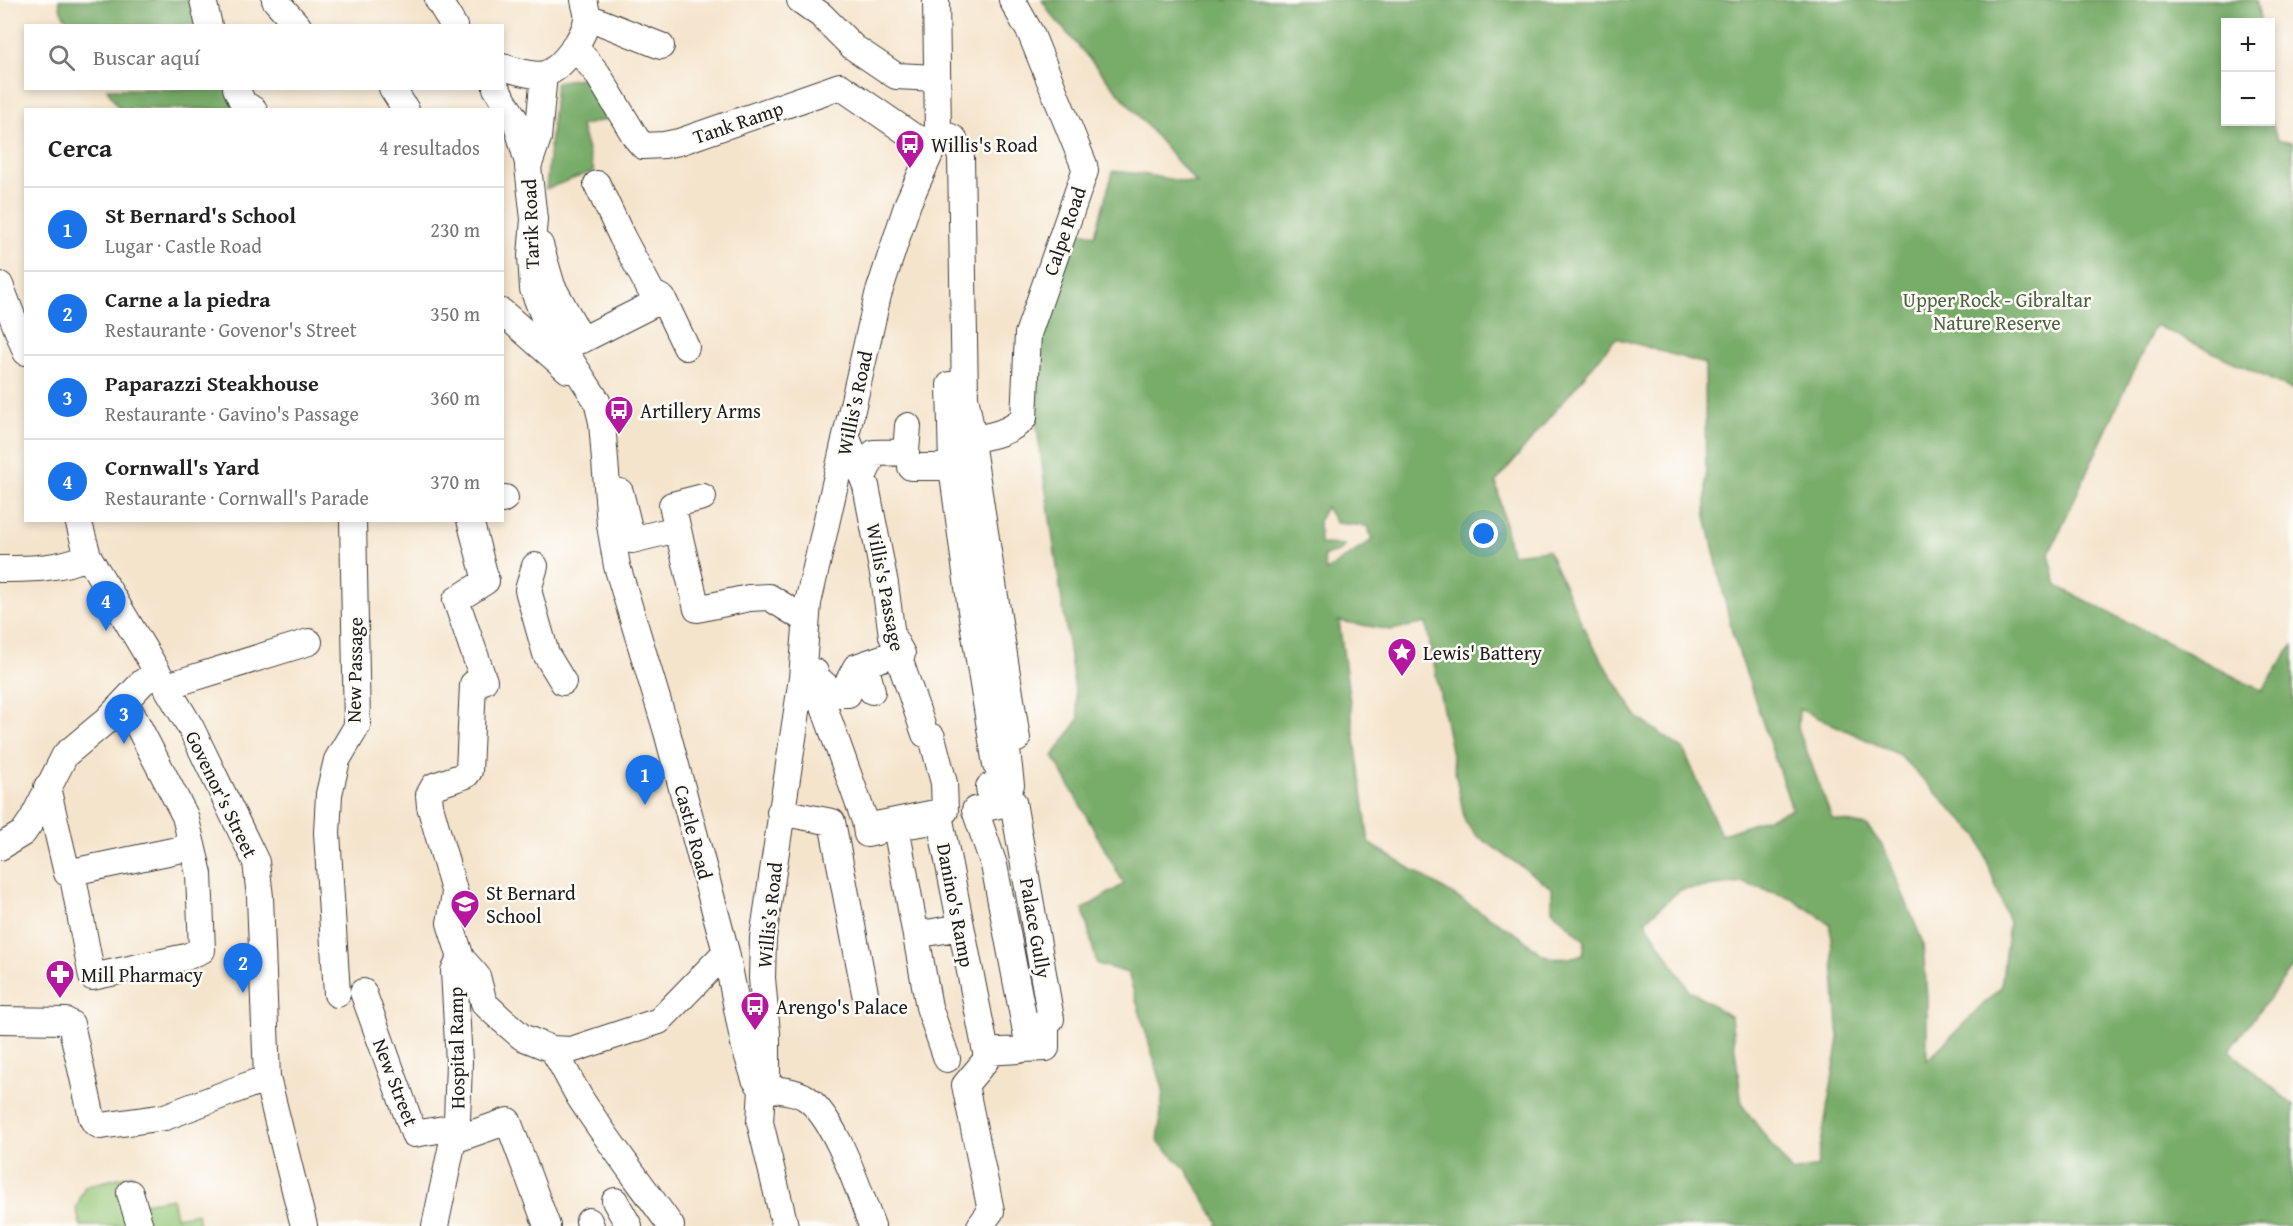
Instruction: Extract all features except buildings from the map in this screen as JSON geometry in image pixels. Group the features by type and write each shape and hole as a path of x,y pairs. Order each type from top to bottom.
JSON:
{"street":[{"path":"203,0 209,24"},
{"path":"275,0 296,24"},
{"path":"438,0 453,24"},
{"path":"800,0 821,15 854,47 896,76 936,78"},
{"name":"Willis’s Road","path":"762,1089 767,1073 762,978 763,938 803,659 806,620 878,295 908,203 936,138 936,0"},
{"name":"Calpe Road","path":"973,439 1006,431 1016,426 1024,418 1028,334 1084,171 1084,165 1030,34 1012,0"},
{"path":"504,67 531,74 544,74 561,66 584,30 586,8 661,46"},
{"name":"Tank Ramp","path":"574,46 597,73 643,146 679,142 840,86 911,135 936,138"},
{"name":"Tarik Road","path":"544,74 538,138 528,163 533,221 531,256 533,288 546,322 593,394"},
{"path":"237,90 243,103 251,108"},
{"path":"393,90 405,108"},
{"path":"497,90 516,121 528,163"},
{"path":"936,138 952,137 961,151 963,305 964,397 973,439 972,448 1017,739 1006,742 1011,785 997,793 952,467 950,351 963,305"},
{"path":"597,183 652,293 663,299 686,346"},
{"path":"533,221 552,286 582,340 663,299"},
{"path":"0,285 24,347"},
{"path":"504,314 593,394"},
{"name":"Castle Road","path":"593,394 602,422 613,546 622,585 667,732 726,952 744,1044 755,1079 762,1089 760,1122 785,1226"},
{"path":"863,477 874,453 906,452 908,426"},
{"name":"Willis's Passage","path":"803,659 813,665 816,677 835,694 848,694 847,684 856,667 891,656 900,661 902,654 892,636 885,585 863,477 847,438"},
{"path":"910,466 952,467"},
{"path":"605,474 619,488 632,540 677,530"},
{"path":"703,497 672,505 697,609 749,598 769,597 806,620"},
{"name":"Govenor's Street","path":"79,522 88,556 162,679 256,862 260,888 267,1078 304,1226"},
{"name":"New Passage","path":"337,994 327,833 329,794 337,760 357,726 353,522"},
{"name":"Hospital Ramp","path":"435,1226 455,1133 459,1062 454,971 461,958 450,923 455,894 431,813 429,795 434,786 460,777 469,771 478,682 456,600 486,581 471,522"},
{"path":"0,569 41,568 74,563 88,556"},
{"path":"535,566 528,590 546,654 563,682"},
{"path":"0,847 23,833 65,755 106,720 143,682 309,642"},
{"path":"803,659 820,696 867,834 889,830 892,844 899,846 928,1007 947,1059"},
{"path":"866,827 945,811 944,783 932,737 925,734 900,661"},
{"path":"865,664 872,691"},
{"path":"72,872 92,977 186,957 202,950 199,874 185,816 124,701"},
{"path":"47,786 67,873 192,847"},
{"name":"Palace Gully","path":"986,1056 1022,1049 1046,1048 1047,1020 1051,1018 1013,802 997,793 975,810 994,865 1028,1042 1022,1049"},
{"path":"780,812 832,822 865,993"},
{"name":"Danino's Ramp","path":"899,846 896,827 940,820 986,1056"},
{"name":"Palace Gully","path":"950,872 994,865"},
{"path":"915,935 961,927"},
{"path":"461,958 477,976 484,1003 500,1018 522,1036 552,1049 571,1050 659,1021 726,952"},
{"name":"New Street","path":"363,992 414,1134 455,1133"},
{"path":"0,1020 66,1021 71,1024 92,1118 101,1126 165,1118 267,1078"},
{"path":"552,1049 611,1145 633,1171 671,1226"},
{"path":"980,1226 991,1211 965,1085 986,1056"},
{"path":"762,1089 799,1095 819,1110 838,1142 872,1226"},
{"path":"455,1133 508,1121 548,1226"},
{"path":"130,1193 140,1226"},
{"path":"615,1201 629,1226"}],"green space":[{"path":"59,0 193,0 197,24 69,24 61,11"},
{"name":"Upper Rock - Gibraltar Nature Reserve","path":"1042,0 2256,0 2260,18 2221,18 2221,126 2273,126 2277,139 2293,142 2293,390 2155,325 2049,554 2057,586 2262,691 2293,645 2293,967 2229,1050 2293,1105 2293,1226 1217,1226 1218,1222 1186,1169 1158,1142 1163,1089 1128,973 1097,964 1083,909 1124,884 1053,756 1079,719 1036,422 1038,335 1071,230 1095,235 1113,171 1197,184 1050,13","holes":["1616,338 1705,364 1706,516 1732,632 1792,809 1721,835 1684,750 1637,717 1589,639 1548,550 1511,554 1496,482","1326,507 1336,523 1368,526 1372,540 1326,571 1323,556 1339,552 1345,545 1320,544 1319,520","1339,621 1391,630 1426,623 1465,822 1476,835 1552,888 1552,910 1585,941 1583,954 1564,959 1548,957 1520,936 1369,843","1799,709 1898,754 1978,836 2009,923 2001,987 1927,1060 1927,998 1923,943 1884,848 1867,826 1832,819 1798,728","1743,883 1791,898 1830,924 1839,1039 1817,1167 1792,1172 1742,1105 1731,1017 1689,990 1645,921 1680,890"]},
{"path":"587,77 607,119 581,126 594,171 546,189 556,82"},
{"path":"108,90 229,90 239,108 118,108"},
{"path":"132,1175 139,1204 172,1198 176,1217 197,1213 200,1226 81,1226 76,1209 85,1186"}],"place":[{"name":"Willis's Road","path":"910,170"},
{"name":"Artillery Arms","path":"619,436"},
{"name":"Cornwall's Yard","path":"106,631"},
{"name":"Lewis' Battery","path":"1402,678"},
{"name":"Paparazzi Steakhouse","path":"124,744"},
{"name":"St Bernard's School","path":"645,805"},
{"name":"St Bernard School","path":"465,930"},
{"name":"Carne a la piedra","path":"243,993"},
{"name":"Mill Pharmacy","path":"60,1000"},
{"name":"Arengo's Palace","path":"755,1032"}]}
